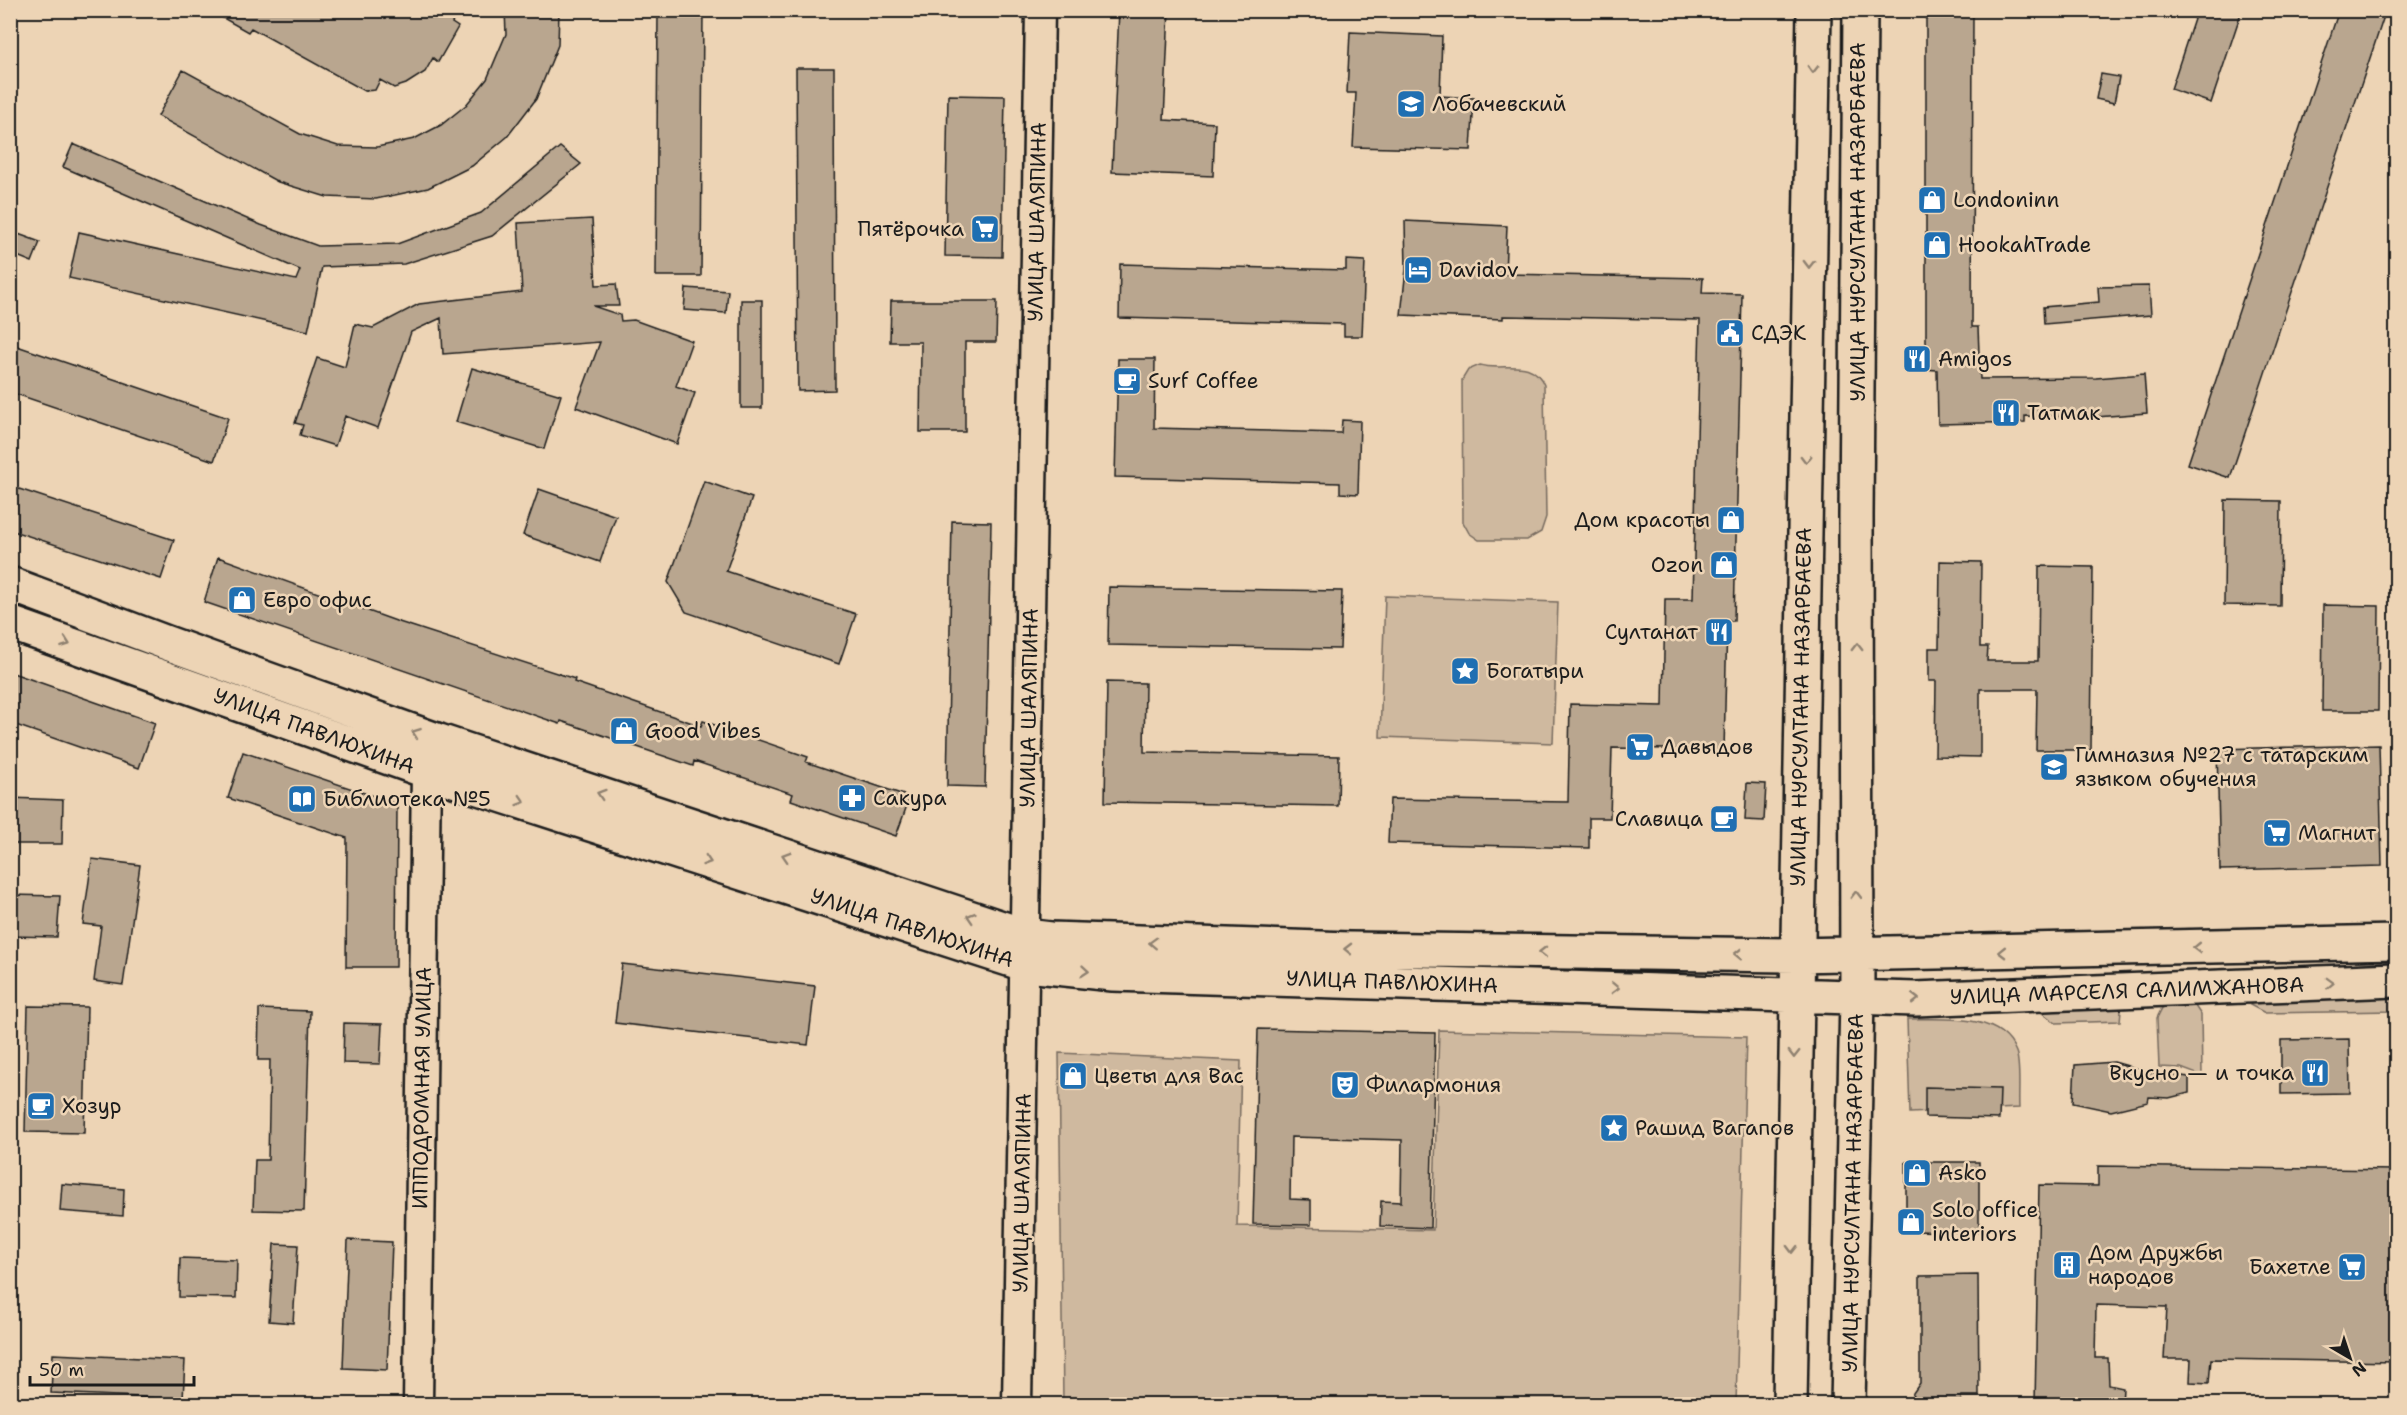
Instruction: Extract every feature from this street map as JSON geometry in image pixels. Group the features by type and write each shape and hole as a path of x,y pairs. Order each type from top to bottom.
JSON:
{"main road":[{"name":"УЛИЦА НУРСУЛТАНА НАЗАРБАЕВА","path":"1790,1404 1814,10"},
{"name":"УЛИЦА НУРСУЛТАНА НАЗАРБАЕВА","path":"1848,1404 1857,999 1860,10"},
{"name":"УЛИЦА ПАВЛЮХИНА","path":"10,584 439,741 1026,950 1051,939 1349,949 1796,956 2397,942"},
{"name":"УЛИЦА ПАВЛЮХИНА","path":"10,623 426,771 1113,974 1734,991 1857,999"},
{"name":"УЛИЦА МАРСЕЛЯ САЛИМЖАНОВА","path":"1857,999 1915,999 2397,980"}],"street":[{"name":"УЛИЦА ШАЛЯПИНА","path":"1017,1404 1040,10"},
{"name":"ИППОДРОМНАЯ УЛИЦА","path":"418,1404 426,771"}],"shaded area":[{"path":"1480,365 1525,368 1539,376 1544,385 1546,517 1541,532 1527,540 1479,540 1469,533 1463,522 1462,380 1468,370"},
{"path":"1385,596 1558,602 1553,743 1380,737"},
{"path":"2396,983 2396,1011 2265,1013 2250,1005 2260,995"},
{"path":"2112,1003 2121,1010 2120,1021 2056,1023 2031,1005"},
{"path":"2193,1003 2201,1015 2202,1076 2181,1068 2159,1067 2157,1018 2163,1006"},
{"path":"1907,1019 1969,1020 1997,1030 2008,1039 2018,1058 2019,1108 1910,1113"},
{"path":"1439,1030 1746,1037 1736,1404 1063,1404 1059,1053 1241,1061 1237,1226 1433,1230"}],"building":[{"path":"209,10 459,10 452,23 458,27 438,62 433,58 425,72 406,84 394,88 380,80 375,90 365,91 251,28 248,32"},
{"path":"505,10 559,10 558,45 536,99 507,137 472,166 428,188 376,199 327,197 278,182 158,116 183,70 300,134 338,146 377,147 414,139 441,125 466,105 487,79 506,34"},
{"path":"658,10 703,10 701,276 656,276"},
{"path":"1119,10 1169,10 1164,120 1215,123 1213,176 1112,172"},
{"path":"1926,10 1973,10 1972,327 1978,327 1980,379 2096,378 2144,374 2147,413 2096,417 2025,416 2025,422 1938,424 1937,370 1910,368 1911,350 1926,351"},
{"path":"2197,10 2242,10 2211,103 2171,89"},
{"path":"2339,10 2386,10 2230,478 2188,464"},
{"path":"1350,32 1442,36 1440,96 1474,98 1471,150 1353,147 1356,93 1347,93"},
{"path":"796,68 834,68 835,390 798,391"},
{"path":"2101,74 2119,77 2114,103 2096,99"},
{"path":"948,95 1005,96 1002,257 945,256"},
{"path":"73,144 261,225 318,246 397,244 481,213 560,147 581,164 492,236 404,264 322,267 308,331 69,278 79,232 296,280 300,270 63,167"},
{"path":"592,219 596,285 616,284 619,306 593,306 620,315 621,321 634,320 692,341 676,386 695,393 677,444 576,407 600,342 443,354 441,318 411,332 378,428 345,416 335,446 300,435 303,425 295,423 317,358 345,367 355,324 373,328 419,304 522,292 518,223"},
{"path":"1405,221 1507,226 1505,274 1703,278 1702,293 1742,294 1734,621 1727,621 1724,750 1612,748 1610,818 1589,818 1589,848 1388,843 1390,799 1568,802 1570,704 1663,706 1665,599 1693,599 1700,320 1503,316 1503,319 1401,315 1406,269"},
{"path":"10,231 40,242 32,262 10,253"},
{"path":"1346,260 1365,261 1362,336 1344,336 1344,324 1119,318 1120,264 1346,270"},
{"path":"2149,286 2151,315 2044,324 2043,307 2099,302 2098,287"},
{"path":"686,288 728,291 726,313 684,310"},
{"path":"741,300 762,300 762,408 741,408"},
{"path":"891,301 997,301 996,342 965,342 965,432 920,432 921,342 890,342"},
{"path":"17,346 228,418 214,461 10,392 10,365"},
{"path":"1118,359 1155,359 1154,428 1341,433 1342,420 1360,421 1358,494 1340,493 1340,483 1115,477"},
{"path":"472,368 561,395 544,449 456,422"},
{"path":"704,481 752,498 726,571 856,614 839,664 686,612 668,582"},
{"path":"10,486 174,540 161,579 10,530"},
{"path":"539,489 616,516 600,562 523,535"},
{"path":"2225,500 2281,501 2280,606 2224,605"},
{"path":"952,521 991,522 985,787 947,786"},
{"path":"218,557 396,621 575,679 574,682 701,726 703,721 808,757 806,762 910,797 896,836 791,800 793,794 694,761 693,766 561,721 560,724 204,602"},
{"path":"1940,561 1981,562 1980,647 1988,647 1987,661 2038,661 2039,566 2093,567 2091,750 2036,750 2037,689 1980,689 1980,757 1935,756 1936,681 1929,681 1929,648 1939,648"},
{"path":"1109,587 1342,591 1340,649 1108,645"},
{"path":"2323,605 2379,606 2378,711 2322,711"},
{"path":"10,672 155,723 139,768 10,723"},
{"path":"1107,682 1145,683 1144,752 1339,756 1338,806 1105,802"},
{"path":"2379,745 2382,866 2220,870 2217,749"},
{"path":"243,752 397,804 396,967 346,967 347,838 228,798"},
{"path":"1747,783 1766,784 1764,821 1745,820"},
{"path":"10,798 63,800 62,844 10,844"},
{"path":"92,859 140,865 123,985 94,981 101,926 83,924"},
{"path":"10,895 60,896 57,937 10,936"},
{"path":"622,964 815,986 808,1045 615,1023"},
{"path":"28,1006 87,1007 84,1133 25,1132"},
{"path":"259,1009 310,1011 304,1211 253,1210 255,1160 268,1160 270,1060 258,1060"},
{"path":"344,1023 382,1024 380,1064 343,1063"},
{"name":"Филармония","path":"1258,1029 1435,1033 1430,1228 1380,1226 1381,1201 1401,1202 1402,1140 1291,1137 1290,1199 1311,1200 1311,1225 1253,1224"},
{"name":"Вкусно — и точка","path":"2349,1039 2350,1093 2281,1094 2281,1040"},
{"path":"2114,1062 2149,1072 2189,1077 2189,1093 2169,1098 2149,1097 2148,1102 2111,1111 2073,1103 2075,1065"},
{"path":"1925,1087 2000,1089 1999,1119 1925,1117"},
{"path":"1906,1162 1979,1162 1979,1232 1906,1231"},
{"path":"2098,1166 2397,1170 2397,1362 2211,1359 2209,1383 2190,1382 2191,1359 2164,1359 2167,1307 2096,1305 2095,1358 2108,1358 2109,1385 2123,1388 2122,1404 2035,1404 2039,1185 2098,1186"},
{"path":"62,1184 124,1189 123,1216 60,1211"},
{"path":"348,1240 392,1242 387,1370 343,1368"},
{"path":"274,1244 298,1245 293,1323 269,1321"},
{"path":"180,1258 237,1260 236,1298 179,1297"},
{"path":"1978,1275 1979,1396 1961,1396 1962,1404 1911,1404 1913,1393 1920,1383 1920,1276"},
{"path":"53,1354 185,1360 183,1399 51,1393"}],"place":[{"name":"Лобачевский","path":"1411,104"},
{"name":"Londoninn","path":"1932,200"},
{"name":"Пятёрочка","path":"985,229"},
{"name":"HookahTrade","path":"1937,245"},
{"name":"Davidov","path":"1418,270"},
{"name":"СДЭК","path":"1730,333"},
{"name":"Amigos","path":"1917,359"},
{"name":"Surf Coffee","path":"1127,381"},
{"name":"Татмак","path":"2006,413"},
{"name":"Дом красоты","path":"1731,520"},
{"name":"Ozon","path":"1724,565"},
{"name":"Евро офис","path":"242,600"},
{"name":"Султанат","path":"1719,632"},
{"name":"Богатыри","path":"1465,671"},
{"name":"Good Vibes","path":"624,731"},
{"name":"Давыдов","path":"1640,747"},
{"name":"Гимназия №27 с татарским языком обучения","path":"2054,767"},
{"name":"Сакура","path":"852,798"},
{"name":"Библиотека №5","path":"302,799"},
{"name":"Славица","path":"1724,819"},
{"name":"Магнит","path":"2277,833"},
{"name":"Вкусно — и точка","path":"2315,1073"},
{"name":"Цветы для Вас","path":"1073,1076"},
{"name":"Филармония","path":"1345,1085"},
{"name":"Хозур","path":"41,1106"},
{"name":"Рашид Вагапов","path":"1614,1128"},
{"name":"Asko","path":"1917,1173"},
{"name":"Solo office interiors","path":"1911,1222"},
{"name":"Дом Дружбы народов","path":"2067,1265"},
{"name":"Бахетле","path":"2352,1267"}]}
